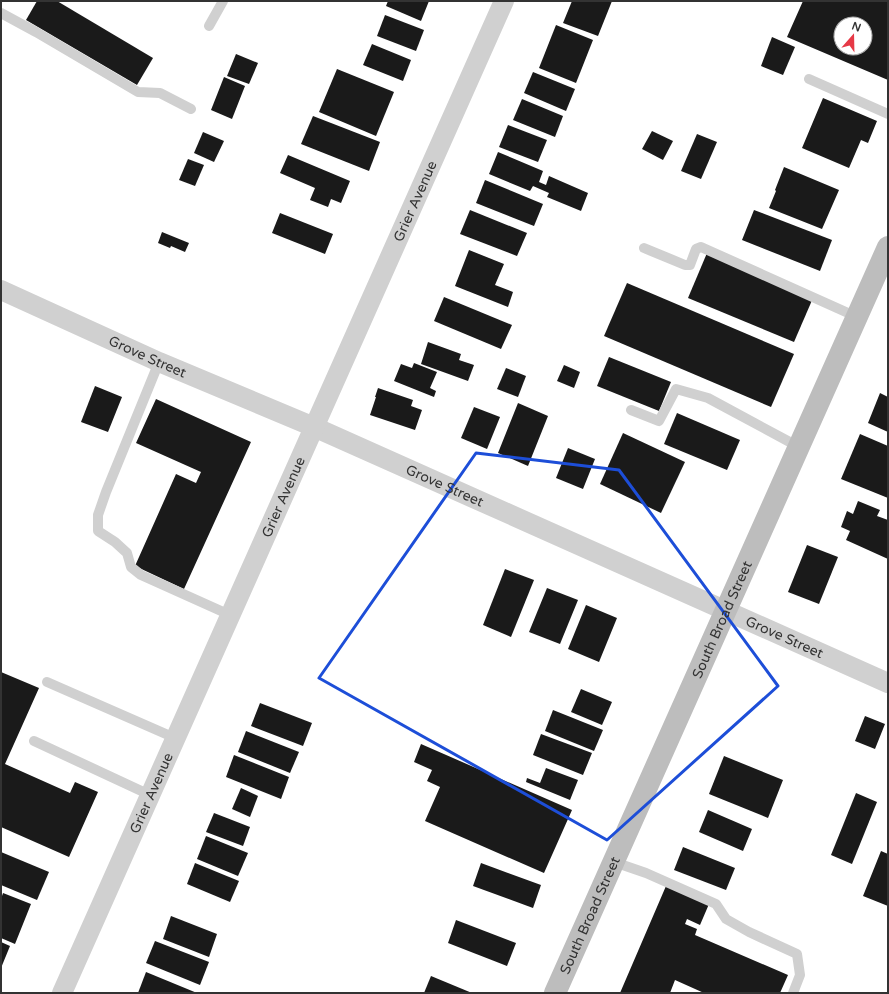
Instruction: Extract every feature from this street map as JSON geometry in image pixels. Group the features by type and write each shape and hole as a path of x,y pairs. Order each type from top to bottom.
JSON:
{"street":[{"name":"Grier Avenue","path":"62,993 504,1"},
{"name":"South Broad Street","path":"559,991 725,610 888,247"},
{"name":"Grove Street","path":"1,290 159,362 314,427 888,683"}],"lane":[{"path":"209,26 223,1"},
{"path":"1,14 36,32 138,92 160,94 191,109"},
{"path":"809,78 888,114"},
{"path":"644,248 685,265 690,265 696,249 701,247 857,317"},
{"path":"159,362 106,492 98,515 98,531 127,553 131,567 140,575 230,615"},
{"path":"631,410 659,422 676,389 708,398 799,447"},
{"path":"47,682 176,738"},
{"path":"34,741 150,795"},
{"path":"614,862 646,873 716,904 726,918 749,932 797,954 800,975 793,993"}],"highlighted area":[{"path":"476,453 619,470 778,686 607,840 319,678"}],"building":[{"path":"37,1 57,1 153,58 137,85 26,20"},
{"path":"388,1 429,1 421,21 386,6"},
{"path":"572,1 612,1 598,36 563,23"},
{"path":"803,1 888,1 888,80 787,37"},
{"path":"385,15 424,30 416,51 377,36"},
{"path":"556,25 593,40 576,83 539,68"},
{"path":"772,37 795,47 783,75 761,66"},
{"path":"372,44 411,60 403,81 363,65"},
{"path":"236,54 258,63 249,84 227,76"},
{"path":"337,69 394,92 376,136 319,112"},
{"path":"533,72 575,89 566,111 524,93"},
{"path":"224,77 245,86 232,119 211,110"},
{"path":"823,98 877,121 868,143 861,140 849,168 802,148"},
{"path":"522,99 563,116 555,137 513,120"},
{"path":"313,116 380,142 369,171 301,144"},
{"path":"508,125 547,140 538,162 499,147"},
{"path":"652,131 673,141 663,160 642,149"},
{"path":"203,132 224,141 214,162 194,153"},
{"path":"697,134 717,142 701,179 681,171"},
{"path":"498,152 543,171 539,182 546,185 549,176 588,193 581,211 547,197 549,193 533,186 530,191 489,174"},
{"path":"288,155 350,181 341,203 331,199 328,207 310,200 315,188 280,173"},
{"path":"188,159 204,165 195,186 179,180"},
{"path":"784,167 839,190 822,229 769,208"},
{"path":"485,180 543,204 534,226 476,203"},
{"path":"470,210 527,233 517,256 460,234"},
{"path":"754,210 832,240 820,271 742,240"},
{"path":"280,213 333,234 325,254 272,233"},
{"path":"162,232 189,243 185,252 171,246 170,248 158,243"},
{"path":"469,250 504,264 495,285 513,292 508,307 455,286"},
{"path":"707,253 813,298 794,342 688,298"},
{"path":"627,283 794,354 771,407 604,336"},
{"path":"444,297 512,325 501,349 434,321"},
{"path":"428,342 461,354 459,360 474,365 468,381 421,364"},
{"path":"609,357 671,382 659,411 597,386"},
{"path":"414,363 437,372 430,388 436,391 434,397 394,381 401,364 412,368"},
{"path":"564,365 580,372 574,388 557,381"},
{"path":"506,368 526,376 518,397 497,389"},
{"path":"95,386 122,397 108,432 81,422"},
{"path":"378,388 413,400 411,406 422,410 415,430 370,415"},
{"path":"880,393 888,397 888,432 868,423"},
{"path":"156,399 251,442 184,589 135,566 176,474 196,483 201,472 136,443"},
{"path":"518,403 548,416 528,466 498,453"},
{"path":"474,407 500,417 487,449 461,438"},
{"path":"677,413 740,440 727,470 664,444"},
{"path":"623,433 685,462 661,513 600,484"},
{"path":"860,434 888,446 888,498 841,479"},
{"path":"568,448 595,459 583,489 556,478"},
{"path":"858,501 880,510 877,516 888,520 888,559 846,540 850,531 841,527 847,511 853,514"},
{"path":"807,545 838,557 819,604 788,592"},
{"path":"505,569 534,580 511,637 483,625"},
{"path":"547,588 578,600 560,644 529,632"},
{"path":"586,605 617,618 599,662 568,649"},
{"path":"1,672 39,688 5,764 70,793 75,782 98,792 69,857 1,827"},
{"path":"581,689 612,702 602,725 571,712"},
{"path":"260,703 312,723 303,746 251,726"},
{"path":"553,710 603,730 594,751 545,731"},
{"path":"865,716 885,724 875,749 855,741"},
{"path":"246,731 299,752 290,773 238,752"},
{"path":"541,734 592,753 583,775 533,755"},
{"path":"421,744 572,810 544,873 425,821 440,787 427,781 432,770 414,762"},
{"path":"234,755 289,777 281,799 226,777"},
{"path":"724,756 783,780 768,818 709,794"},
{"path":"546,768 578,780 570,800 526,782 527,778 540,783"},
{"path":"241,788 258,796 250,817 232,809"},
{"path":"856,793 877,802 852,864 831,855"},
{"path":"708,810 752,829 743,851 699,832"},
{"path":"214,813 250,827 243,846 206,832"},
{"path":"206,836 248,853 238,876 197,859"},
{"path":"683,847 735,868 726,890 674,870"},
{"path":"881,851 888,854 888,906 863,896"},
{"path":"1,852 49,872 37,900 1,885"},
{"path":"195,863 239,881 230,902 187,884"},
{"path":"481,863 541,885 533,908 473,886"},
{"path":"666,886 709,904 700,925 687,919 685,924 697,929 695,935 788,975 780,993 704,993 675,980 670,993 620,993"},
{"path":"3,893 31,904 15,944 1,938 1,899"},
{"path":"171,916 217,934 209,957 163,939"},
{"path":"456,920 516,943 507,966 448,943"},
{"path":"155,941 209,962 200,985 146,963"},
{"path":"1,942 10,946 1,968"},
{"path":"146,972 197,993 138,993"},
{"path":"431,976 472,993 424,993"}]}
